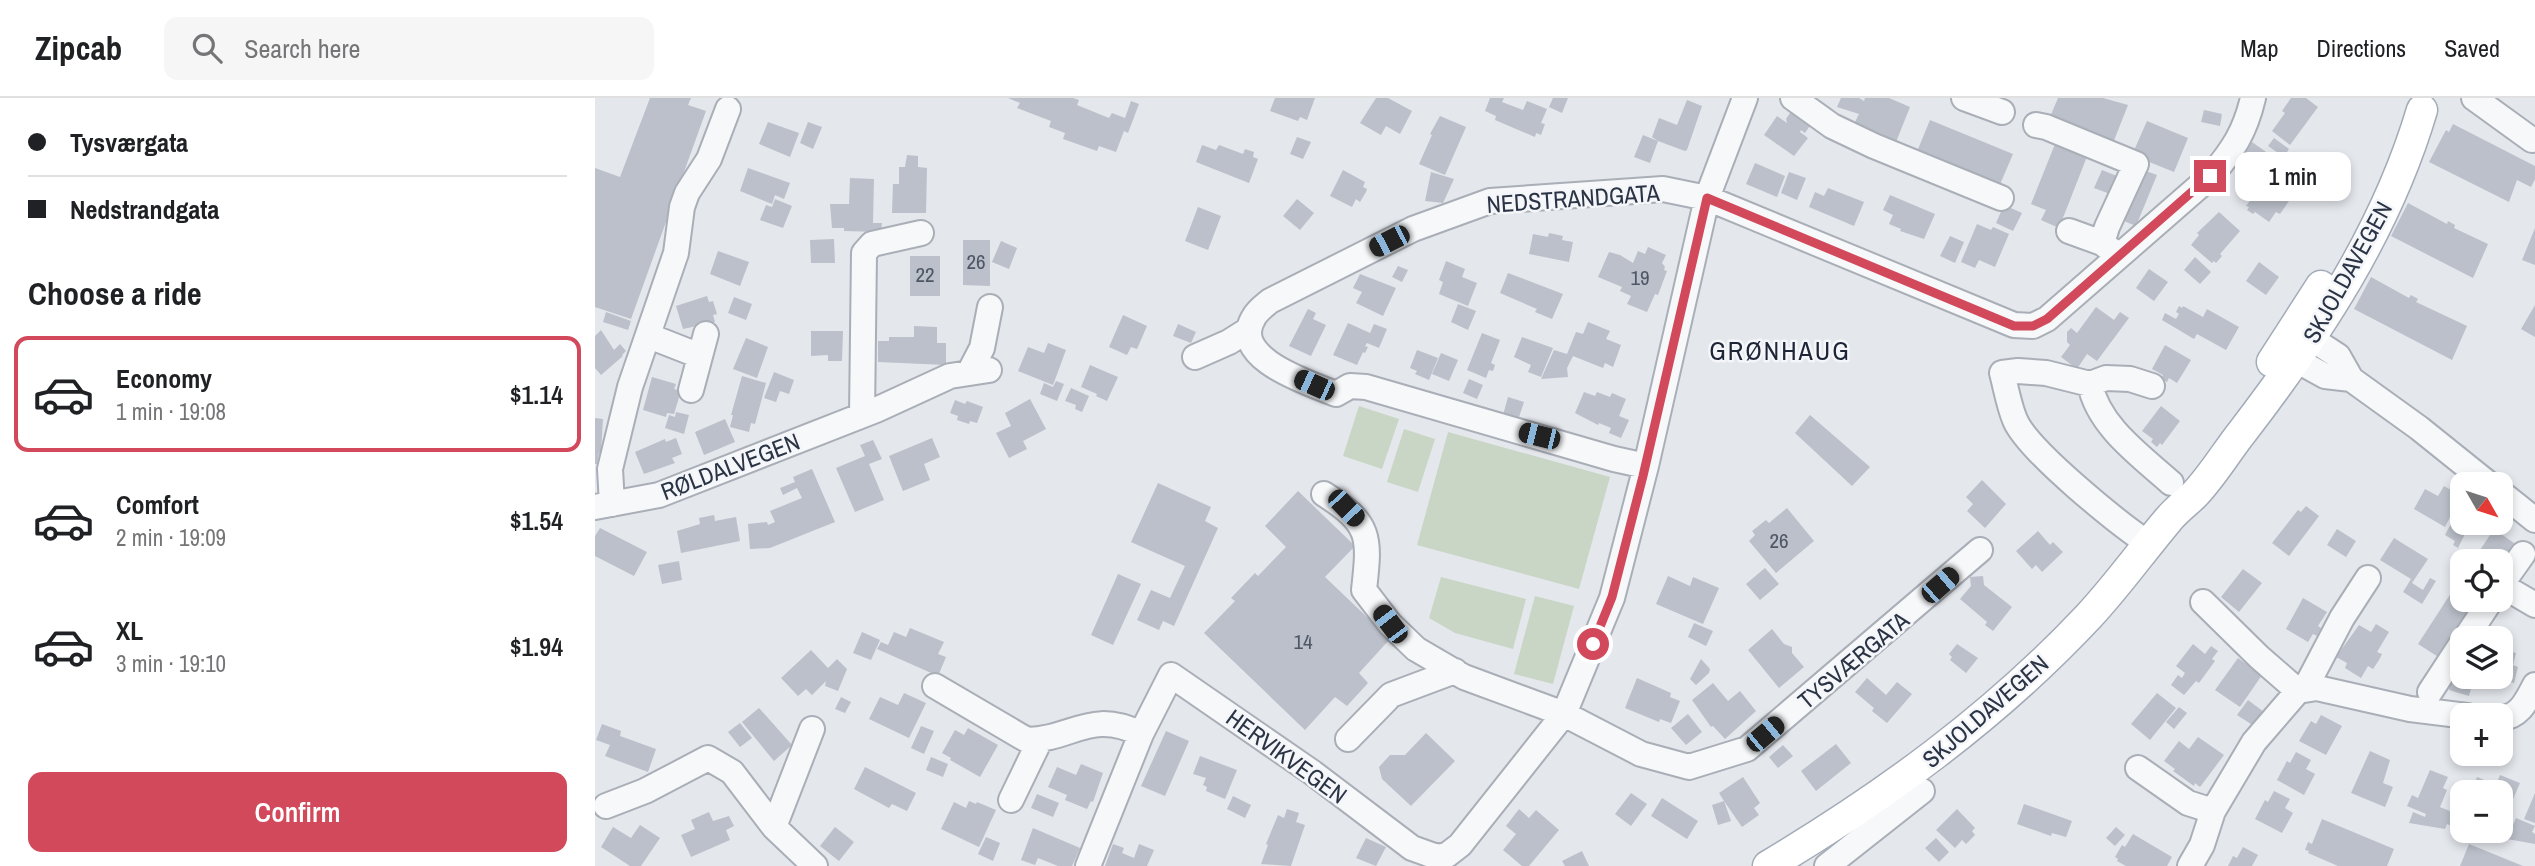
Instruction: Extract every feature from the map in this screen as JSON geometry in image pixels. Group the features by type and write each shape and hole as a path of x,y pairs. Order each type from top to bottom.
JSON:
{"main road":[{"name":"SKJOLDAVEGEN","path":"1768,866 1842,821 1956,740 2079,626 2123,578 2169,519 2196,492 2299,346 2369,240 2409,153 2425,104"}],"street":[{"path":"1453,860 1460,845 1564,714 1612,597 1646,466 1707,198 1745,98"},
{"path":"1793,98 1832,126 2001,198"},
{"path":"1964,98 2002,112"},
{"name":"NEDSTRANDGATA","path":"1195,356 1230,342 1249,317 1270,301 1413,229 1490,201 1663,189 1707,198 2014,326 2033,326 2047,319 2111,249 2210,176 2233,150 2247,123 2253,98"},
{"path":"2474,98 2532,140"},
{"path":"604,506 630,387 676,253 682,206 687,193 709,159 728,109"},
{"name":"NEDSTRANDGATA","path":"2036,125 2136,164 2107,227 2111,249"},
{"path":"2069,231 2111,249"},
{"path":"862,415 864,253 872,244 921,233"},
{"name":"RØLDALVEGEN","path":"604,506 659,495 862,415 950,376 979,371 990,307"},
{"path":"1249,317 1252,345 1270,365 1336,394 1350,387 1366,387 1646,466"},
{"path":"649,336 703,345 691,390"},
{"path":"2299,346 2325,376 2351,379 2474,472"},
{"path":"2150,544 2103,508 2028,442 2015,420 2002,373 2046,373 2090,384 2106,378 2130,379 2152,386"},
{"path":"2090,384 2093,401 2108,422 2171,483"},
{"name":"TYSVÆRGATA","path":"1324,494 1346,508 1361,524 1369,551 1364,590 1390,624 1416,649 1455,671 1564,714 1641,754 1689,767 1747,750 1980,550"},
{"path":"2513,503 2535,520"},
{"path":"2513,568 2523,554"},
{"path":"2190,866 2202,845 2213,811 2254,742 2277,713 2304,690 2342,618 2368,578"},
{"path":"2513,592 2535,605"},
{"path":"2203,602 2259,657 2304,690 2317,688 2410,709 2450,714"},
{"path":"2430,692 2450,662"},
{"path":"1347,739 1391,695 1455,671"},
{"name":"HERVIKVEGEN","path":"1088,866 1141,734 1171,675 1313,774 1412,848 1429,856 1453,860"},
{"path":"2519,715 2535,685"},
{"path":"935,686 1027,740 1040,740 1071,729 1105,723 1141,734"},
{"path":"774,827 813,729"},
{"path":"1011,800 1040,740"},
{"path":"606,806 645,791 708,758 732,772 774,827 815,866"},
{"path":"2138,768 2188,803 2213,811"},
{"path":"1827,866 1922,791"}],"green space":[{"path":"1359,406 1399,419 1382,469 1343,456"},
{"path":"1404,429 1435,439 1418,492 1387,482"},
{"path":"1448,432 1610,477 1579,589 1417,545"},
{"path":"1441,577 1526,599 1513,649 1455,633 1429,618"},
{"path":"1535,596 1574,606 1553,684 1514,674"}],"building":[{"path":"650,98 691,98 688,105 706,111 631,319 595,307 595,168 620,177"},
{"path":"1008,98 1073,98 1079,100 1077,105 1109,118 1112,113 1125,118 1131,101 1139,104 1128,133 1124,131 1116,152 1099,146 1097,151 1063,139 1065,133 1049,127 1051,121 1017,108 1020,103"},
{"path":"1275,98 1315,98 1307,120 1300,117 1298,121 1270,111"},
{"path":"1376,98 1388,98 1412,111 1400,134 1386,126 1381,135 1360,123"},
{"path":"1490,98 1504,98 1502,102 1523,110 1527,101 1547,109 1541,123 1545,124 1541,135 1536,133 1535,137 1495,120 1496,116 1485,111"},
{"path":"1553,98 1568,98 1562,113 1549,107"},
{"path":"1841,98 1859,98 1864,101 1865,98 1889,98 1910,107 1896,142 1854,124 1859,114 1837,107"},
{"path":"2058,98 2103,98 2128,105 2113,143 2050,117"},
{"path":"2291,98 2306,98 2318,107 2290,145 2272,131 2285,113 2282,111"},
{"path":"1687,100 1702,106 1687,150 1652,137 1659,118 1677,125"},
{"path":"1792,110 1811,124 1805,133 1801,130 1808,138 1794,156 1764,135 1777,116 1787,123 1786,119"},
{"path":"2204,110 2222,114 2220,126 2201,122"},
{"path":"1440,116 1466,127 1445,175 1419,164"},
{"path":"1930,120 2013,154 1998,189 1916,154"},
{"path":"2147,121 2188,138 2174,172 2132,155"},
{"path":"768,122 799,133 790,157 759,144"},
{"path":"808,122 822,127 813,149 800,143"},
{"path":"2453,124 2535,166 2535,179 2531,187 2517,180 2509,202 2429,162 2446,130 2449,132"},
{"path":"1643,135 1658,141 1650,163 1634,157"},
{"path":"1297,137 1311,142 1303,159 1290,154"},
{"path":"2274,138 2289,149 2284,157 2268,146"},
{"path":"2053,140 2088,154 2059,228 2041,220 2046,210 2031,204 2055,144 2052,143"},
{"path":"2252,142 2269,154 2258,170 2241,158"},
{"path":"1202,145 1216,150 1219,145 1243,154 1245,149 1254,152 1253,157 1258,159 1249,183 1196,162"},
{"path":"907,155 918,156 918,167 927,168 926,213 892,213 893,184 899,184 899,167 905,167"},
{"path":"1755,163 1785,176 1777,197 1746,184"},
{"path":"748,168 790,183 784,199 775,195 772,204 740,191"},
{"path":"2140,169 2157,175 2136,226 2119,219"},
{"path":"1343,170 1365,182 1363,187 1367,189 1360,202 1356,199 1352,207 1330,196"},
{"path":"2102,170 2117,176 2110,194 2094,188"},
{"path":"1431,172 1454,179 1443,203 1425,201"},
{"path":"1789,172 1806,178 1797,200 1781,193"},
{"path":"2271,172 2294,188 2280,214 2276,212 2269,222 2247,210 2249,207 2246,206 2254,195 2251,193"},
{"path":"850,178 874,179 873,223 882,223 881,232 832,228 830,204 849,204"},
{"path":"1828,188 1864,202 1854,226 1809,207 1815,192 1824,196"},
{"path":"1890,195 1935,214 1924,239 1900,231 1901,229 1889,224 1893,215 1883,210"},
{"path":"775,199 792,206 783,228 760,220 766,205 772,207"},
{"path":"1297,199 1314,213 1300,230 1283,216"},
{"path":"2408,203 2447,224 2448,221 2455,225 2454,228 2488,244 2473,278 2391,236"},
{"path":"2004,205 2022,213 2013,231 1996,223"},
{"path":"1198,207 1221,216 1208,250 1185,241"},
{"path":"2219,212 2240,231 2220,254 2222,256 2216,263 2212,263 2191,245 2199,235 2197,233"},
{"path":"1977,224 2009,234 1995,267 1979,260 1975,268 1961,262"},
{"path":"2535,228 2535,265 2522,260"},
{"path":"1549,233 1563,236 1562,240 1573,242 1569,262 1529,254 1533,234 1548,237"},
{"path":"1950,236 1964,242 1955,263 1940,256"},
{"path":"834,239 835,263 811,263 810,240"},
{"path":"963,240 990,240 990,286 963,285"},
{"path":"1001,241 1017,248 1009,269 992,262"},
{"path":"1648,247 1666,255 1662,263 1667,271 1658,295 1655,294 1647,312 1627,304 1631,296 1620,291 1622,287 1598,277 1609,252 1633,263 1638,251 1645,254"},
{"path":"718,251 749,262 740,286 710,274"},
{"path":"910,256 940,256 940,296 910,296"},
{"path":"2195,257 2211,272 2200,284 2184,270"},
{"path":"1446,261 1465,269 1462,277 1477,283 1468,306 1439,294 1443,282 1439,280"},
{"path":"2259,262 2279,277 2266,295 2246,281"},
{"path":"1398,266 1408,270 1402,282 1392,277"},
{"path":"2149,269 2168,282 2154,301 2136,288"},
{"path":"1508,273 1563,294 1552,319 1535,312 1537,309 1500,293"},
{"path":"1360,274 1396,288 1383,316 1356,303 1362,292 1353,288"},
{"path":"2371,277 2409,298 2411,295 2418,299 2416,302 2467,326 2452,360 2354,309"},
{"path":"707,296 709,302 713,301 717,314 713,315 715,322 683,329 676,306"},
{"path":"734,297 752,304 746,320 728,313"},
{"path":"1458,304 1476,311 1468,330 1451,322"},
{"path":"2535,305 2535,337 2521,329"},
{"path":"2179,306 2203,317 2207,309 2239,327 2226,350 2197,334 2194,339 2162,320 2165,313 2176,319"},
{"path":"2096,307 2114,320 2120,312 2129,318 2097,361 2087,354 2077,369 2061,357 2070,345 2067,342 2067,332 2071,328 2077,333"},
{"path":"1308,309 1316,313 1313,319 1326,325 1311,356 1289,346"},
{"path":"606,312 631,321 628,330 603,322"},
{"path":"1123,315 1147,326 1137,349 1131,347 1127,355 1109,347"},
{"path":"1588,322 1610,331 1606,339 1621,345 1613,367 1605,363 1603,368 1573,356 1567,368 1568,377 1541,379 1554,350 1567,354 1576,332 1583,334"},
{"path":"1348,323 1370,333 1374,324 1387,329 1379,348 1367,343 1365,346 1368,347 1357,365 1333,355"},
{"path":"1178,324 1196,332 1191,343 1173,336"},
{"path":"914,326 937,327 937,343 946,343 946,365 878,362 878,341 889,341 889,337 914,337"},
{"path":"601,330 614,350 620,344 626,351 601,375 595,368 595,336"},
{"path":"811,331 843,331 842,361 828,361 828,355 811,356"},
{"path":"1482,333 1500,340 1491,363 1495,365 1493,371 1489,370 1486,378 1467,370"},
{"path":"1522,337 1553,348 1541,377 1528,372 1531,365 1514,357"},
{"path":"746,338 768,347 757,378 733,369"},
{"path":"1048,343 1066,350 1053,385 1018,371 1028,347 1044,353"},
{"path":"2165,345 2191,360 2177,383 2169,378 2167,382 2161,379 2163,375 2152,369"},
{"path":"1417,350 1438,358 1429,380 1415,374 1417,371 1410,368"},
{"path":"1441,353 1458,360 1449,381 1432,374"},
{"path":"1090,365 1118,377 1107,401 1081,387"},
{"path":"774,372 794,380 789,394 780,391 776,402 764,398"},
{"path":"742,376 766,383 755,424 751,423 749,432 730,427"},
{"path":"652,377 676,384 674,389 681,391 674,414 667,413 666,417 643,410"},
{"path":"1469,379 1483,385 1477,399 1463,393"},
{"path":"1056,381 1064,384 1057,401 1040,394 1044,383 1053,387"},
{"path":"1071,388 1089,396 1082,412 1075,409 1076,405 1065,401"},
{"path":"1584,392 1595,396 1597,392 1610,397 1612,393 1626,399 1619,416 1629,420 1621,438 1609,433 1611,428 1599,423 1598,425 1575,413"},
{"path":"1508,397 1524,402 1518,420 1503,415"},
{"path":"1030,399 1046,429 1023,441 1027,449 1009,458 996,433 1011,426 1005,413"},
{"path":"955,400 983,407 977,423 970,421 969,424 957,420 958,416 950,413"},
{"path":"2161,406 2180,421 2162,445 2160,443 2157,447 2151,442 2153,439 2142,431"},
{"path":"676,412 689,415 684,434 665,428 669,415 675,417"},
{"path":"1810,415 1870,467 1852,486 1795,433"},
{"path":"595,418 603,419 601,452 597,464 595,464"},
{"path":"725,419 735,442 704,455 695,432"},
{"path":"676,438 682,454 672,458 675,463 644,474 635,452 665,439 666,442"},
{"path":"932,438 940,457 924,464 930,480 903,491 889,456"},
{"path":"873,440 882,459 869,464 884,500 855,512 836,468 865,456 860,445"},
{"path":"812,469 835,522 770,548 750,549 748,524 767,522 768,525 775,522 770,511 802,498 797,488 783,495 780,488 795,482 793,477"},
{"path":"1982,480 2006,504 1985,528 1967,511 1973,504 1966,497"},
{"path":"1158,483 1211,507 1205,521 1218,528 1174,626 1163,621 1159,630 1137,620 1151,590 1170,598 1185,566 1131,542"},
{"path":"2444,486 2450,490 2450,517 2445,527 2414,509 2425,489 2438,496"},
{"path":"1298,491 1355,546 1325,577 1390,639 1359,673 1368,683 1347,706 1335,697 1305,730 1204,633 1235,601 1231,598 1255,573 1258,576 1286,547 1265,526"},
{"path":"2306,506 2319,516 2289,556 2272,543 2298,510 2301,512"},
{"path":"1787,508 1814,541 1776,573 1749,541 1755,535 1752,531 1766,520 1769,523"},
{"path":"714,515 715,521 736,517 740,541 681,553 677,531 700,524 699,518"},
{"path":"2450,526 2450,536 2464,536 2458,548 2453,545 2455,541 2445,535"},
{"path":"600,528 647,552 634,576 595,556 595,536"},
{"path":"2337,529 2356,541 2346,557 2327,545"},
{"path":"2038,531 2050,545 2053,542 2063,552 2042,572 2036,565 2032,569 2016,551"},
{"path":"2489,536 2504,536 2514,543 2510,549 2481,549"},
{"path":"2394,538 2428,559 2412,583 2423,590 2430,578 2436,581 2422,604 2403,592 2411,579 2380,560"},
{"path":"679,561 682,580 662,584 658,565"},
{"path":"1765,568 1779,584 1760,600 1746,584"},
{"path":"2243,569 2262,583 2239,612 2221,597"},
{"path":"1118,574 1141,584 1113,645 1091,635"},
{"path":"1668,576 1690,586 1693,577 1719,588 1703,624 1656,604"},
{"path":"1983,576 1984,585 2012,607 1993,631 1985,625 1987,622 1960,599 1971,586 1970,577"},
{"path":"2450,595 2450,612 2470,612 2462,626 2450,626 2450,648 2443,660 2418,644"},
{"path":"2303,598 2327,612 2318,626 2321,628 2317,636 2313,634 2308,642 2286,629"},
{"path":"1694,623 1713,631 1706,646 1688,637"},
{"path":"2376,624 2389,632 2377,652 2382,654 2379,660 2373,669 2368,666 2361,678 2345,668 2347,663 2336,657 2359,625 2371,632"},
{"path":"910,628 944,642 938,654 946,657 938,676 877,649 881,642 888,645 894,632 906,637"},
{"path":"1772,629 1784,644 1792,647 1792,653 1804,667 1779,688 1748,650"},
{"path":"862,632 880,640 871,660 853,653"},
{"path":"1957,644 1978,658 1966,673 1950,660 1952,657 1949,654"},
{"path":"2193,644 2205,654 2211,646 2218,651 2212,659 2215,661 2199,683 2196,681 2184,695 2171,685 2178,675 2182,678 2185,673 2176,666"},
{"path":"811,650 828,668 837,659 847,669 838,691 825,686 826,681 812,695 806,689 798,696 781,678"},
{"path":"2238,658 2262,675 2240,707 2215,690"},
{"path":"1701,659 1710,669 1696,685 1690,679"},
{"path":"2513,665 2518,667 2513,683"},
{"path":"1637,678 1671,693 1670,697 1680,701 1671,723 1660,719 1659,722 1625,708"},
{"path":"1867,678 1886,695 1897,682 1912,694 1887,723 1855,692"},
{"path":"1713,683 1728,701 1740,691 1756,711 1725,739 1711,727 1692,700"},
{"path":"2450,686 2450,689 2471,689 2469,696 2449,690"},
{"path":"904,693 926,703 909,738 869,719 880,697 898,705"},
{"path":"2157,693 2176,708 2150,740 2131,724"},
{"path":"841,697 851,702 845,713 835,709"},
{"path":"2248,700 2264,712 2254,726 2237,715"},
{"path":"2179,707 2187,713 2174,729 2166,722"},
{"path":"759,708 792,745 774,761 742,722"},
{"path":"1688,714 1702,732 1686,745 1671,728"},
{"path":"2321,715 2342,726 2326,755 2299,741 2311,721 2316,724"},
{"path":"740,723 752,738 740,747 728,732"},
{"path":"602,724 621,731 620,736 656,749 648,772 605,756 610,745 596,740"},
{"path":"921,726 934,731 924,754 911,748"},
{"path":"968,728 998,745 980,777 942,753 955,730 964,735"},
{"path":"1166,731 1189,741 1165,796 1141,786"},
{"path":"1426,733 1455,761 1411,806 1382,779 1379,767 1390,755 1405,755"},
{"path":"2198,737 2224,755 2200,787 2195,783 2194,786 2173,771 2175,769 2164,761 2179,741 2189,749"},
{"path":"1836,744 1851,763 1816,791 1801,771"},
{"path":"1783,745 1793,756 1778,768 1769,757"},
{"path":"2370,751 2390,760 2383,783 2393,787 2385,807 2351,793"},
{"path":"2296,752 2311,760 2306,769 2315,774 2304,795 2277,780 2287,761 2290,763"},
{"path":"1200,756 1237,770 1225,799 1206,791 1207,787 1203,785 1206,778 1193,774"},
{"path":"931,757 948,764 943,777 926,770"},
{"path":"1081,764 1103,773 1093,802 1091,801 1087,809 1065,800 1067,795 1048,787 1057,767 1076,775"},
{"path":"865,767 916,793 907,811 892,804 889,808 854,789"},
{"path":"2430,770 2448,777 2443,788 2447,790 2440,807 2450,811 2450,825 2447,824 2445,829 2409,823 2413,812 2425,817 2426,814 2407,806 2412,795 2418,798"},
{"path":"2500,775 2512,780 2498,780"},
{"path":"1743,777 1760,803 1754,808 1759,815 1742,827 1719,793"},
{"path":"2513,780 2520,783 2513,799"},
{"path":"2274,791 2290,799 2285,808 2293,813 2282,833 2255,819 2265,800 2268,802"},
{"path":"1631,793 1647,804 1631,826 1615,814"},
{"path":"2535,793 2535,823 2524,819"},
{"path":"1037,794 1059,803 1053,817 1031,808"},
{"path":"1233,796 1251,805 1245,818 1227,809"},
{"path":"1662,798 1698,821 1687,839 1651,816"},
{"path":"969,801 996,810 979,847 941,829 954,802 966,808"},
{"path":"1724,801 1731,821 1718,825 1712,805"},
{"path":"2024,804 2072,821 2066,837 2052,833 2051,836 2017,824"},
{"path":"1287,809 1299,813 1296,822 1305,825 1291,866 1261,864 1278,815 1284,818"},
{"path":"1519,809 1529,818 1536,810 1559,830 1529,866 1522,866 1503,850 1516,834 1506,826"},
{"path":"1957,809 1975,828 1972,831 1975,835 1966,844 1962,840 1955,848 1936,830"},
{"path":"709,812 713,821 729,816 734,826 726,830 730,840 691,857 681,835 695,829 691,820"},
{"path":"2516,818 2535,826 2532,832 2535,834 2535,844 2513,840"},
{"path":"2322,819 2394,849 2387,866 2338,866 2308,853 2309,851 2305,850 2308,842 2312,844"},
{"path":"640,825 660,838 641,866 630,866 601,847 613,827 631,838"},
{"path":"835,827 854,842 839,861 820,846"},
{"path":"2116,827 2125,835 2115,846 2106,838"},
{"path":"1033,828 1080,848 1072,866 1058,866 1038,858 1035,865 1021,860"},
{"path":"2133,834 2172,857 2167,866 2126,866 2117,861 2115,857 2122,845 2125,847"},
{"path":"986,837 1000,843 993,861 978,854"},
{"path":"1366,838 1386,847 1376,866 1356,858"},
{"path":"1936,838 1949,852 1939,862 1925,848"},
{"path":"1113,844 1124,848 1122,853 1134,858 1139,844 1154,850 1147,866 1105,866"},
{"path":"2469,844 2523,866 2460,866"},
{"path":"2243,847 2258,855 2252,866 2228,866 2233,856 2237,858"},
{"path":"1582,851 1589,866 1565,866 1562,861"}],"district":[{"name":"GRØNHAUG","path":"1780,350"}],"route":[{"path":"1593,644 1612,597 1643,476 1707,198 2014,326 2033,326 2047,319 2210,176"}]}
